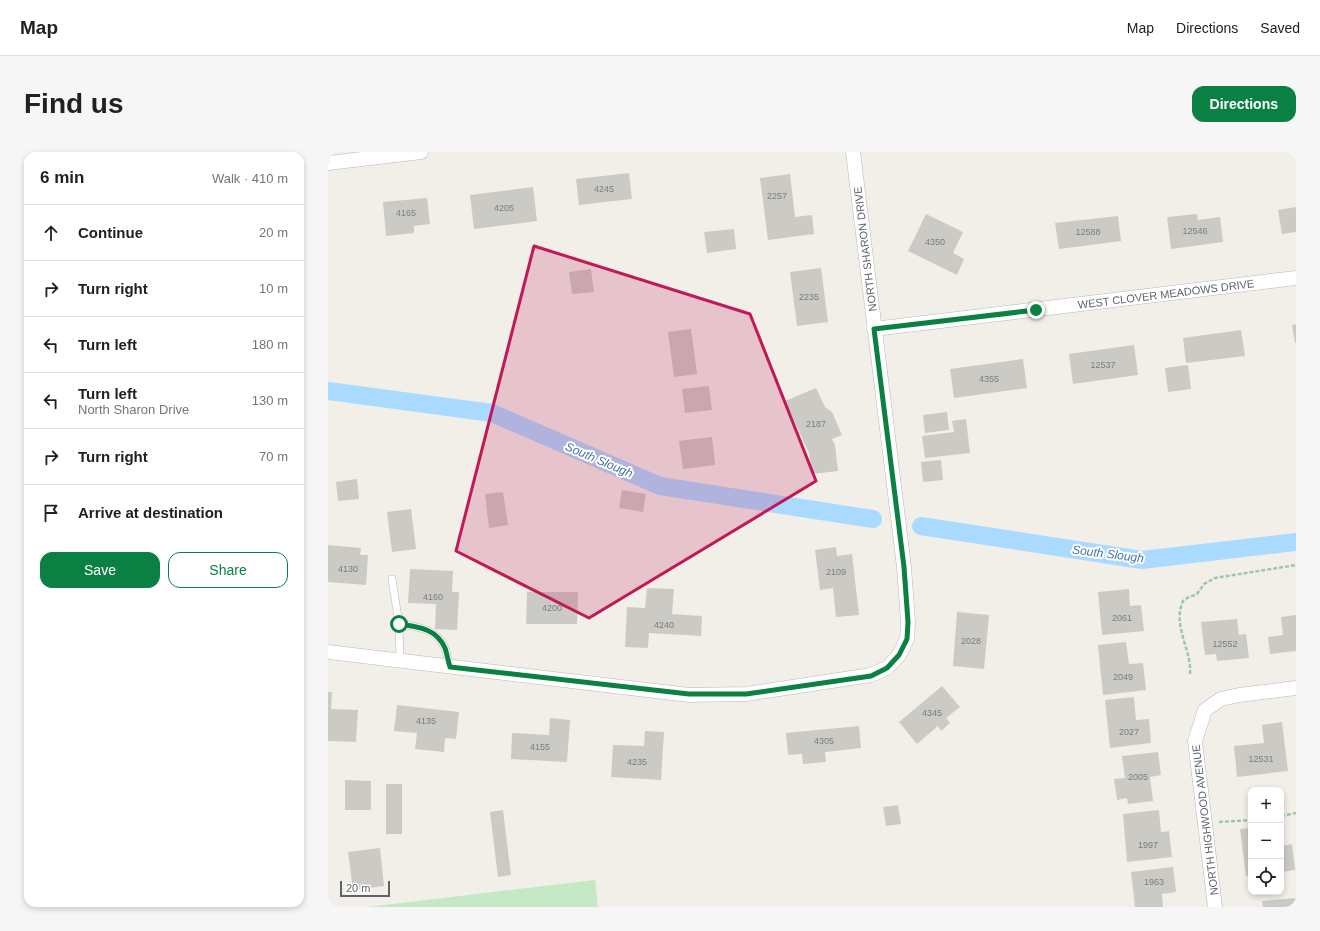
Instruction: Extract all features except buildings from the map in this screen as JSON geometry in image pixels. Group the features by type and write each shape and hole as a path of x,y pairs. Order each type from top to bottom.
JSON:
{"street":[{"path":"328,163 421,152"},
{"name":"NORTH SHARON DRIVE","path":"450,667 689,694 746,694 871,676 887,668 899,655 907,639 908,622 905,575 853,152"},
{"name":"WEST CLOVER MEADOWS DRIVE","path":"874,329 1296,278"},
{"path":"328,652 450,667"},
{"name":"NORTH HIGHWOOD AVENUE","path":"1215,907 1195,741 1205,710 1221,699 1239,695 1296,688"}],"lane":[{"path":"392,579 399,624 400,661"},
{"path":"399,624 418,626 428,629 437,637 445,648 450,667"}],"path":[{"path":"1190,674 1188,650 1183,641 1181,629 1180,617 1183,601 1197,594 1204,584 1215,578 1296,565"},
{"path":"1284,815 1296,812"},
{"path":"1216,822 1248,820"}],"highlighted area":[{"path":"534,246 750,314 816,481 589,618 456,551"}],"green space":[{"path":"595,880 598,907 367,907"}],"waterway":[{"name":"South Slough","path":"328,391 492,413 660,486 873,519"},
{"name":"South Slough","path":"921,526 1142,560 1296,542"}],"route":[{"path":"399,624 418,626 428,629 437,637 445,648 450,667 689,694 746,694 871,676 887,668 899,655 907,639 908,622 904,567 874,329 1036,310"}]}
